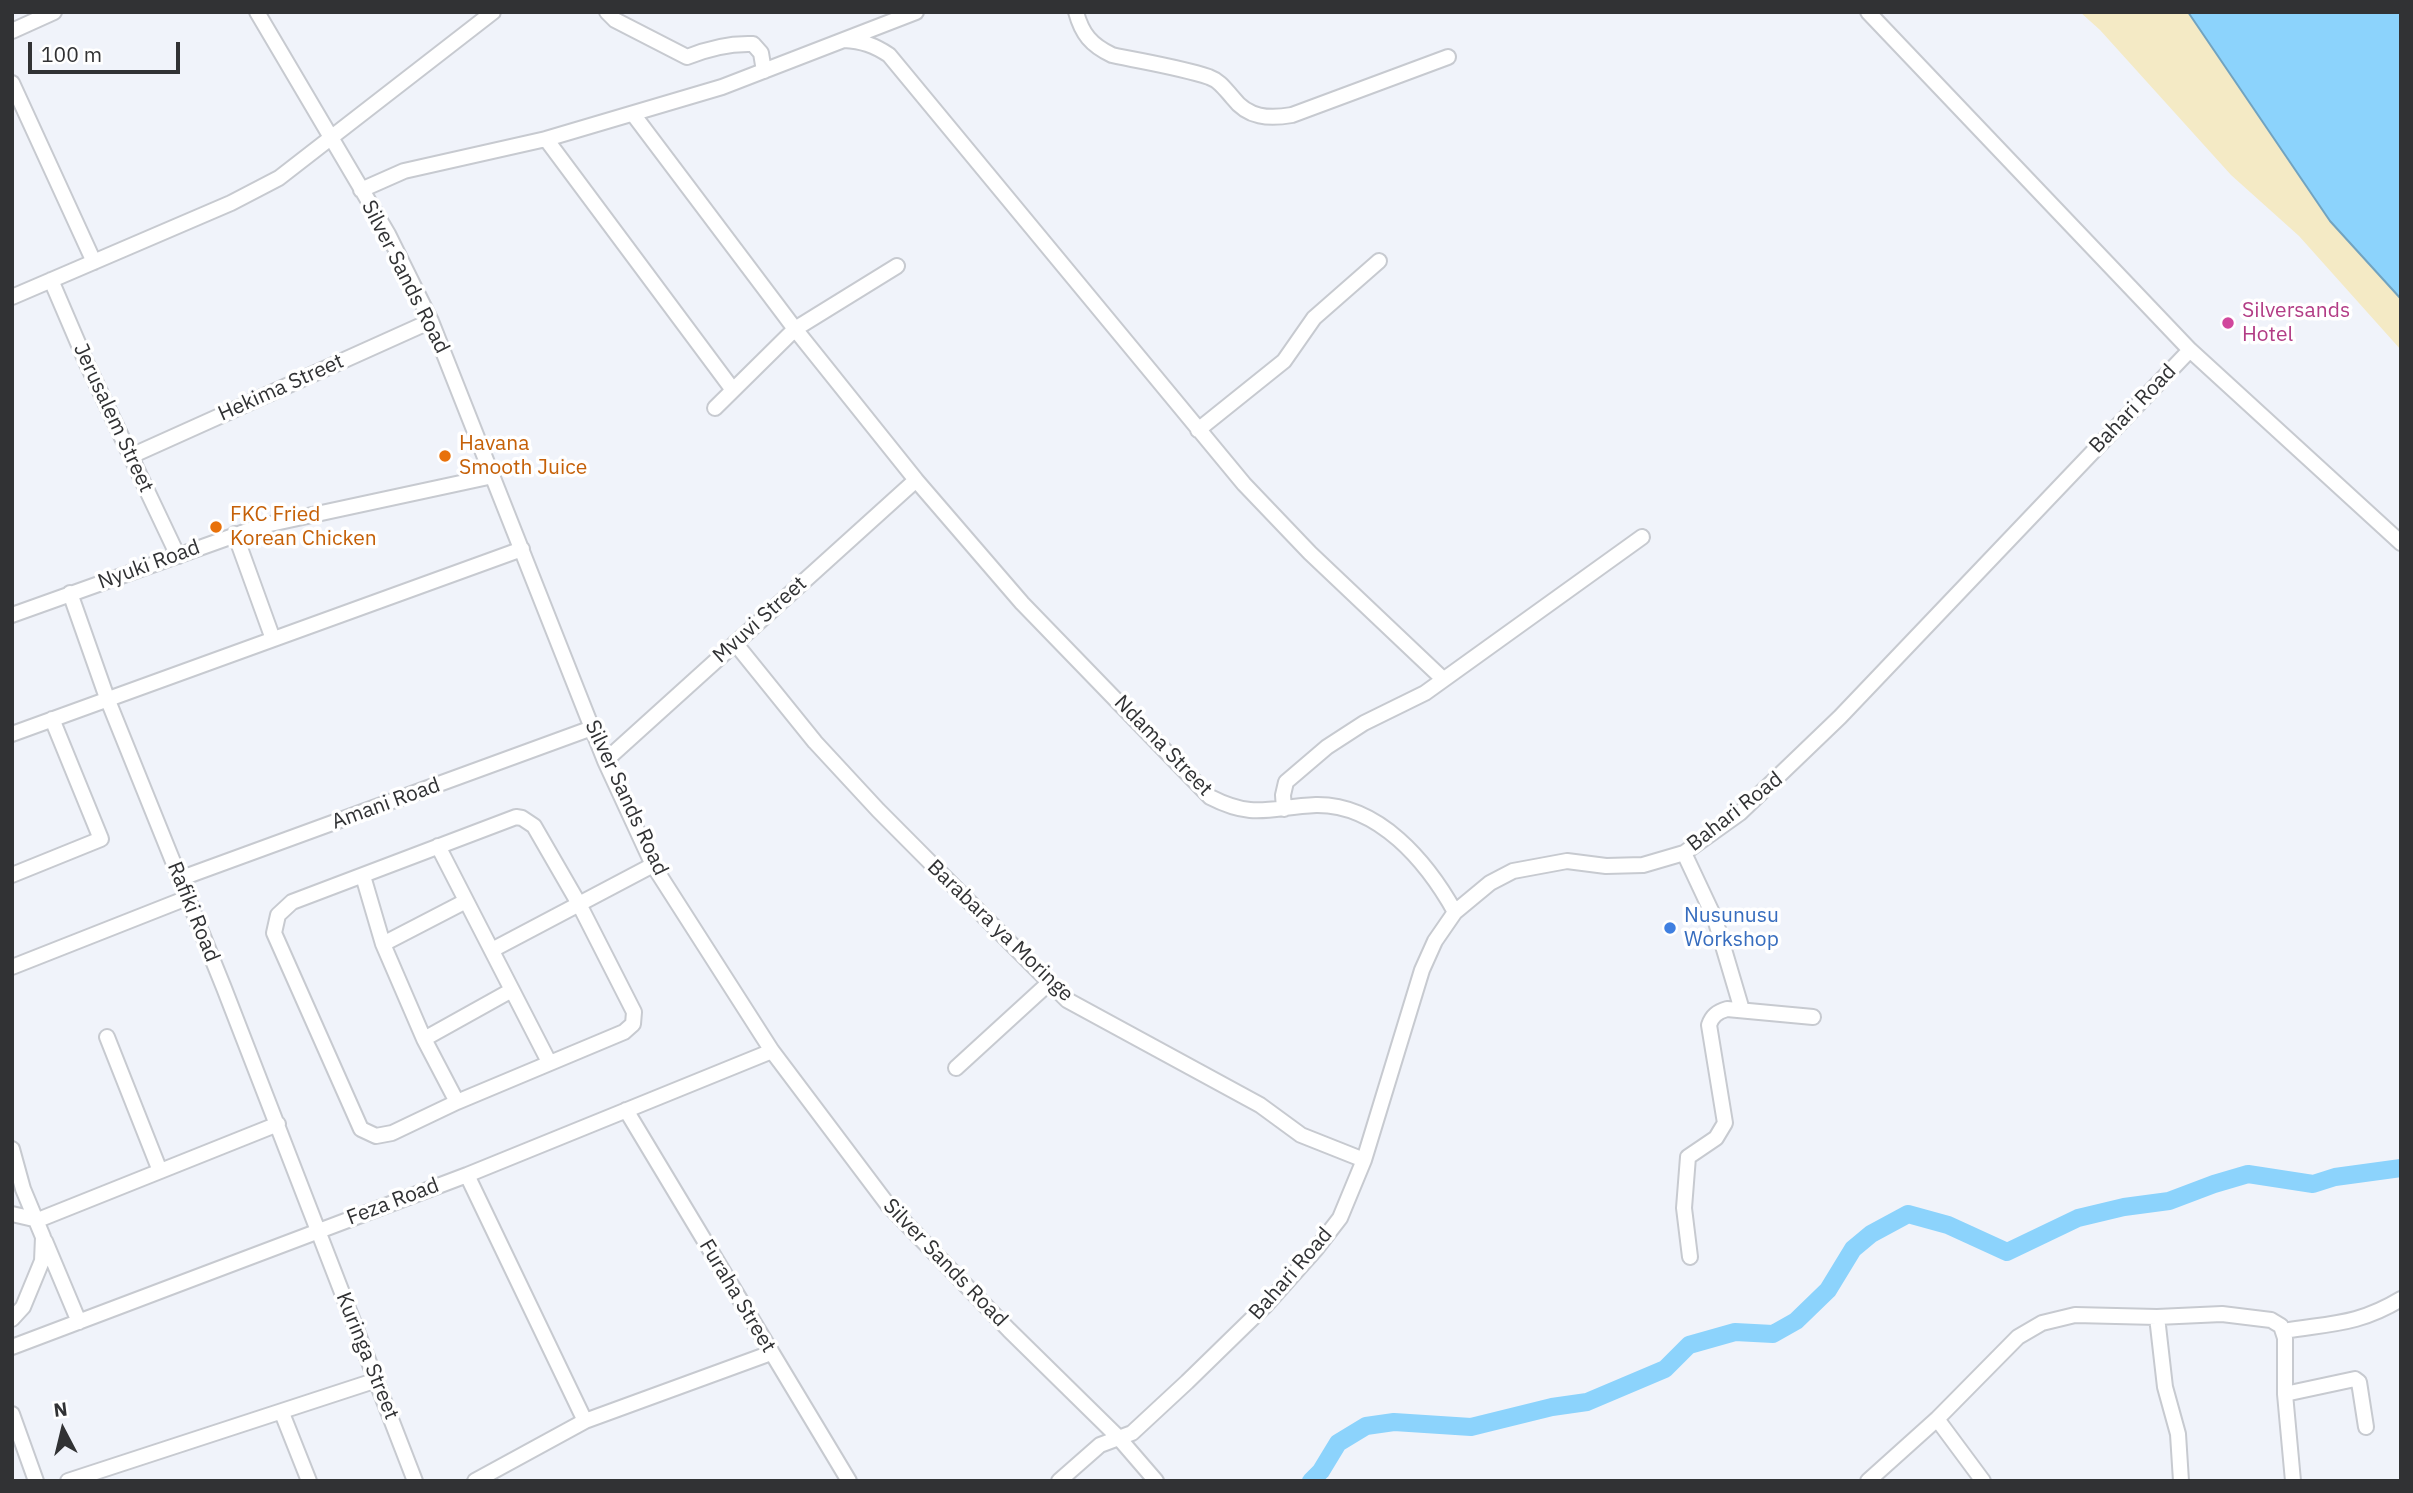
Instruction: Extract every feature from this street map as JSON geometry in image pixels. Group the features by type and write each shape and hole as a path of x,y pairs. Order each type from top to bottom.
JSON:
{"street":[{"path":"12,31 54,12"},
{"name":"Silver Sands Road","path":"257,12 388,234 431,321 605,761 653,865 772,1051 887,1205 1118,1437 1156,1481"},
{"path":"12,297 231,203 279,178 493,12"},
{"path":"607,12 615,20 687,57 704,49 737,43 753,44 761,53 764,71"},
{"path":"361,190 404,171 546,139 722,87 916,12"},
{"path":"1076,12 1080,28 1088,40 1099,49 1112,55 1208,77 1226,88 1240,106 1251,114 1264,118 1292,115 1448,57"},
{"path":"1868,12 2190,350 2401,543"},
{"path":"844,40 876,46 889,55 1244,484 1310,553 1443,679"},
{"path":"12,83 94,262"},
{"name":"Ndama Street","path":"633,114 795,329 916,480 1022,603 1210,797 1233,808 1257,812 1318,805 1352,810 1383,825 1408,849 1434,879 1455,912"},
{"path":"546,139 733,390"},
{"path":"1198,429 1284,361 1314,318 1379,261"},
{"path":"715,408 795,329 897,266"},
{"name":"Jerusalem Street","path":"51,280 87,364 178,555"},
{"name":"Hekima Street","path":"131,456 431,321"},
{"name":"Bahari Road","path":"1059,1481 1100,1445 1132,1433 1187,1382 1266,1305 1316,1249 1339,1218 1364,1160 1422,970 1435,941 1455,912 1490,883 1513,871 1567,861 1606,866 1643,865 1684,853 1740,813 1807,751 2190,350"},
{"name":"Nyuki Road","path":"12,615 261,526 493,476"},
{"name":"Mvuvi Street","path":"605,761 916,480"},
{"path":"235,534 274,639"},
{"path":"1284,809 1286,782 1295,772 1364,723 1424,693 1642,537"},
{"path":"12,734 522,549"},
{"name":"Rafiki Road","path":"70,593 107,698 278,1125 317,1231"},
{"name":"Barabara ya Moringe","path":"735,643 815,741 869,800 1067,1000 1260,1105 1301,1135 1364,1160"},
{"path":"12,875 101,839 52,719"},
{"name":"Amani Road","path":"179,879 592,729"},
{"path":"509,818 523,818 534,826 579,904 634,1012 634,1018 624,1032 549,1062 384,1136 376,1136 361,1129 274,933 278,915 292,902 438,846 509,818"},
{"path":"438,846 549,1062"},
{"path":"1684,853 1715,919 1742,1010"},
{"path":"492,950 653,865"},
{"path":"363,876 383,944 424,1039 457,1102"},
{"path":"12,967 187,898"},
{"path":"383,944 466,901"},
{"path":"956,1068 1049,983"},
{"path":"424,1039 512,990"},
{"path":"1690,1257 1684,1208 1688,1157 1716,1138 1725,1123 1726,1114 1709,1025 1711,1019 1721,1011 1742,1010 1813,1017"},
{"path":"107,1037 160,1171"},
{"name":"Feza Road","path":"12,1348 467,1175 772,1051"},
{"name":"Furaha Street","path":"626,1110 849,1481"},
{"path":"12,1214 38,1220 278,1125"},
{"path":"12,1149 23,1189 79,1322"},
{"path":"467,1175 585,1421"},
{"name":"Kuringa Street","path":"317,1231 415,1481"},
{"path":"12,1319 23,1307 42,1261 43,1237"},
{"path":"2284,1331 2346,1323 2378,1313 2401,1299"},
{"path":"1868,1481 1937,1419 2018,1337 2042,1323 2075,1315 2157,1317 2222,1314 2271,1320 2277,1322 2284,1331 2285,1394 2293,1481"},
{"path":"2157,1317 2165,1387 2178,1433 2181,1481"},
{"path":"475,1481 585,1421 771,1353"},
{"path":"2285,1394 2355,1379 2359,1382 2366,1427"},
{"path":"68,1481 377,1380"},
{"path":"282,1413 309,1481"},
{"path":"12,1414 36,1481"},
{"path":"1937,1419 1983,1481"}],"sand":[{"path":"2080,12 2188,12 2330,221 2401,299 2401,350 2299,236 2231,175 2100,30"}],"water":[{"path":"2188,12 2401,12 2401,299 2330,221"}],"waterway":[{"path":"1311,1481 1321,1471 1338,1443 1366,1426 1394,1422 1471,1427 1552,1407 1587,1402 1665,1369 1689,1345 1735,1332 1773,1334 1796,1321 1828,1290 1853,1249 1871,1234 1908,1214 1948,1225 2007,1252 2078,1218 2124,1207 2169,1201 2248,1174 2313,1184 2335,1177 2401,1168"}],"place":[{"name":"Silversands Hotel","path":"2228,323"},
{"name":"Havana Smooth Juice","path":"445,456"},
{"name":"FKC Fried Korean Chicken","path":"216,527"},
{"name":"Nusunusu Workshop","path":"1670,928"}]}
